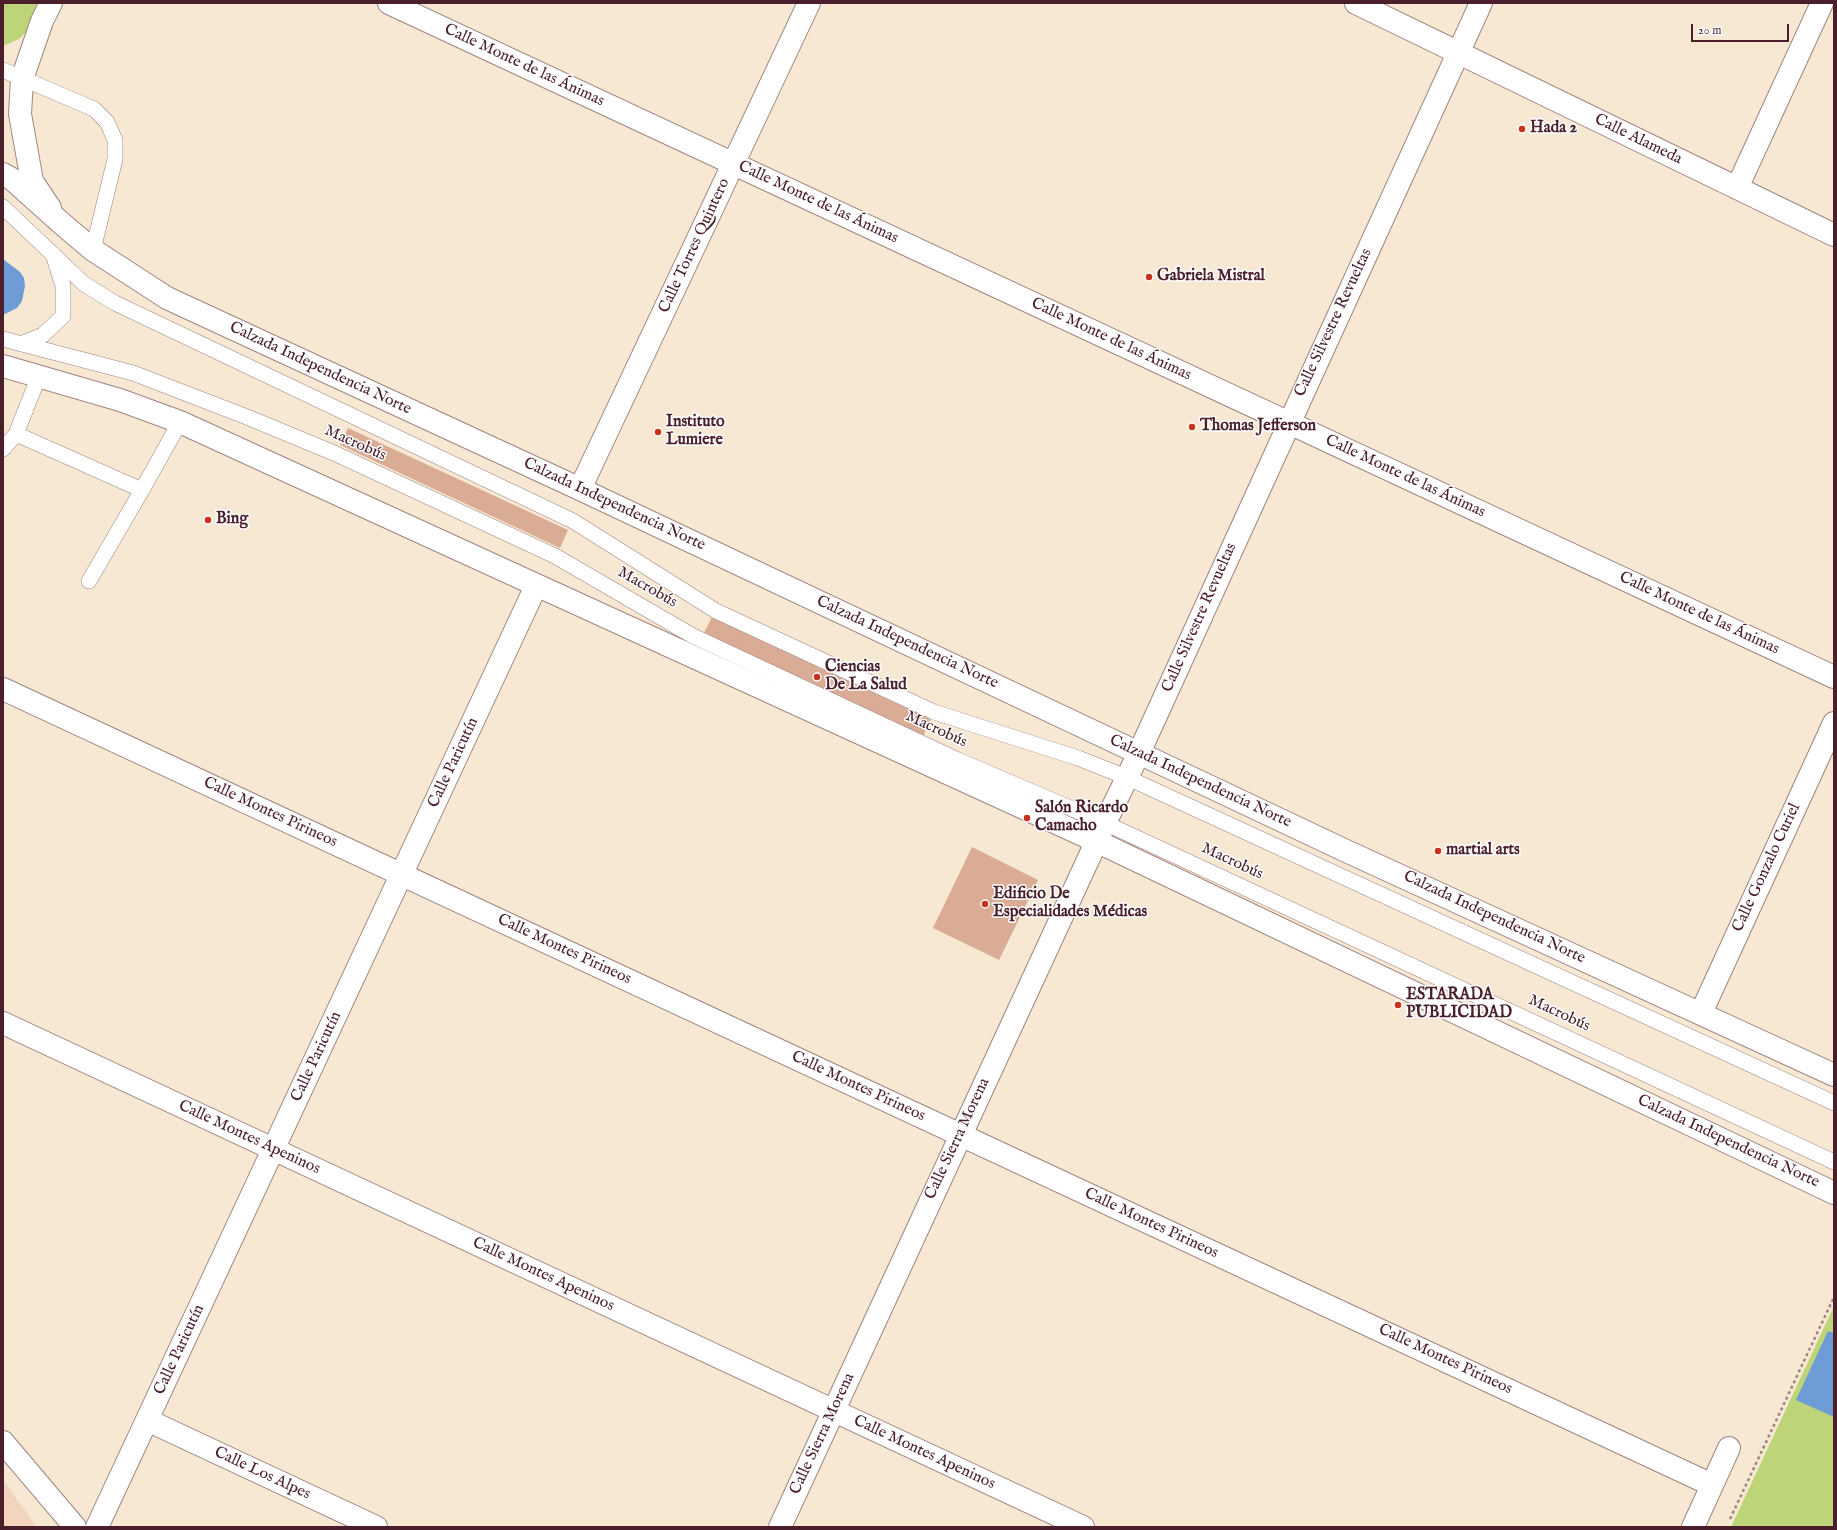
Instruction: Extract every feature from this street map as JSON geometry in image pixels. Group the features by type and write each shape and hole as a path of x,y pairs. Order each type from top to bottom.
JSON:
{"street":[{"path":"51,3 42,22 22,79 20,114 32,181 60,222"},
{"name":"Calle Monte de las Ánimas","path":"389,3 1834,677"},
{"name":"Calle Torres Quintero","path":"580,489 809,3"},
{"name":"Calle Alameda","path":"1356,3 1834,235"},
{"name":"Calle Silvestre Revueltas","path":"1138,753 1288,422 1481,3"},
{"path":"1737,188 1822,3"},
{"name":"Calzada Independencia Norte","path":"3,174 12,179 94,250 166,298 580,489 1344,850 1834,1075"},
{"name":"Calzada Independencia Norte","path":"3,366 120,400 180,422 536,586 1100,832 1834,1193"},
{"name":"Calle Paricutín","path":"98,1527 536,586"},
{"name":"Calle Montes Pirineos","path":"3,689 1712,1485"},
{"name":"Calle Gonzalo Curiel","path":"1700,1013 1834,723"},
{"name":"Calle Sierra Morena","path":"780,1527 1100,832 1138,753"},
{"name":"Calle Montes Apeninos","path":"3,1023 1083,1527"},
{"name":"Calle Los Alpes","path":"147,1420 376,1527"},
{"path":"3,1442 75,1527"},
{"path":"1693,1527 1729,1448"}],"lane":[{"path":"3,70 94,109 107,122 114,140 115,159 94,250"},
{"name":"Macrobús","path":"3,207 84,284 115,303 573,521 716,611 934,712 1078,758 1126,777 1834,1103"},
{"name":"Macrobús","path":"20,344 44,335 63,316 63,286 52,252"},
{"name":"Macrobús","path":"3,339 133,373 247,417 334,453 556,556 700,639 958,760 1100,832 1834,1162"},
{"path":"3,449 16,434 40,376"},
{"path":"89,581 180,422"},
{"path":"16,434 142,490"}],"path":[{"path":"1730,1520 1834,1297"}],"shaded area":[{"path":"3,1480 37,1527 3,1527"}],"green space":[{"path":"3,3 42,3 28,30 19,39 3,46"},
{"path":"1834,1306 1834,1527 1731,1527"}],"water":[{"path":"3,259 20,272 24,278 25,286 22,301 17,308 3,315"},
{"path":"1828,1331 1834,1333 1834,1417 1796,1400"}],"building":[{"path":"348,428 568,530 560,548 340,445"},
{"name":"Ciencias De La Salud","path":"712,617 930,719 923,737 703,635"},
{"name":"Edificio De Especialidades Médicas","path":"972,847 1038,880 999,960 933,928"}],"place":[{"name":"Hada 2","path":"1522,129"},
{"name":"Gabriela Mistral","path":"1149,277"},
{"name":"Thomas Jefferson","path":"1192,427"},
{"name":"Instituto Lumiere","path":"658,432"},
{"name":"Bing","path":"208,520"},
{"name":"Ciencias De La Salud","path":"817,677"},
{"name":"Salón Ricardo Camacho","path":"1027,818"},
{"name":"martial arts","path":"1438,851"},
{"name":"Edificio De Especialidades Médicas","path":"985,904"},
{"name":"ESTARADA PUBLICIDAD","path":"1398,1005"}]}
